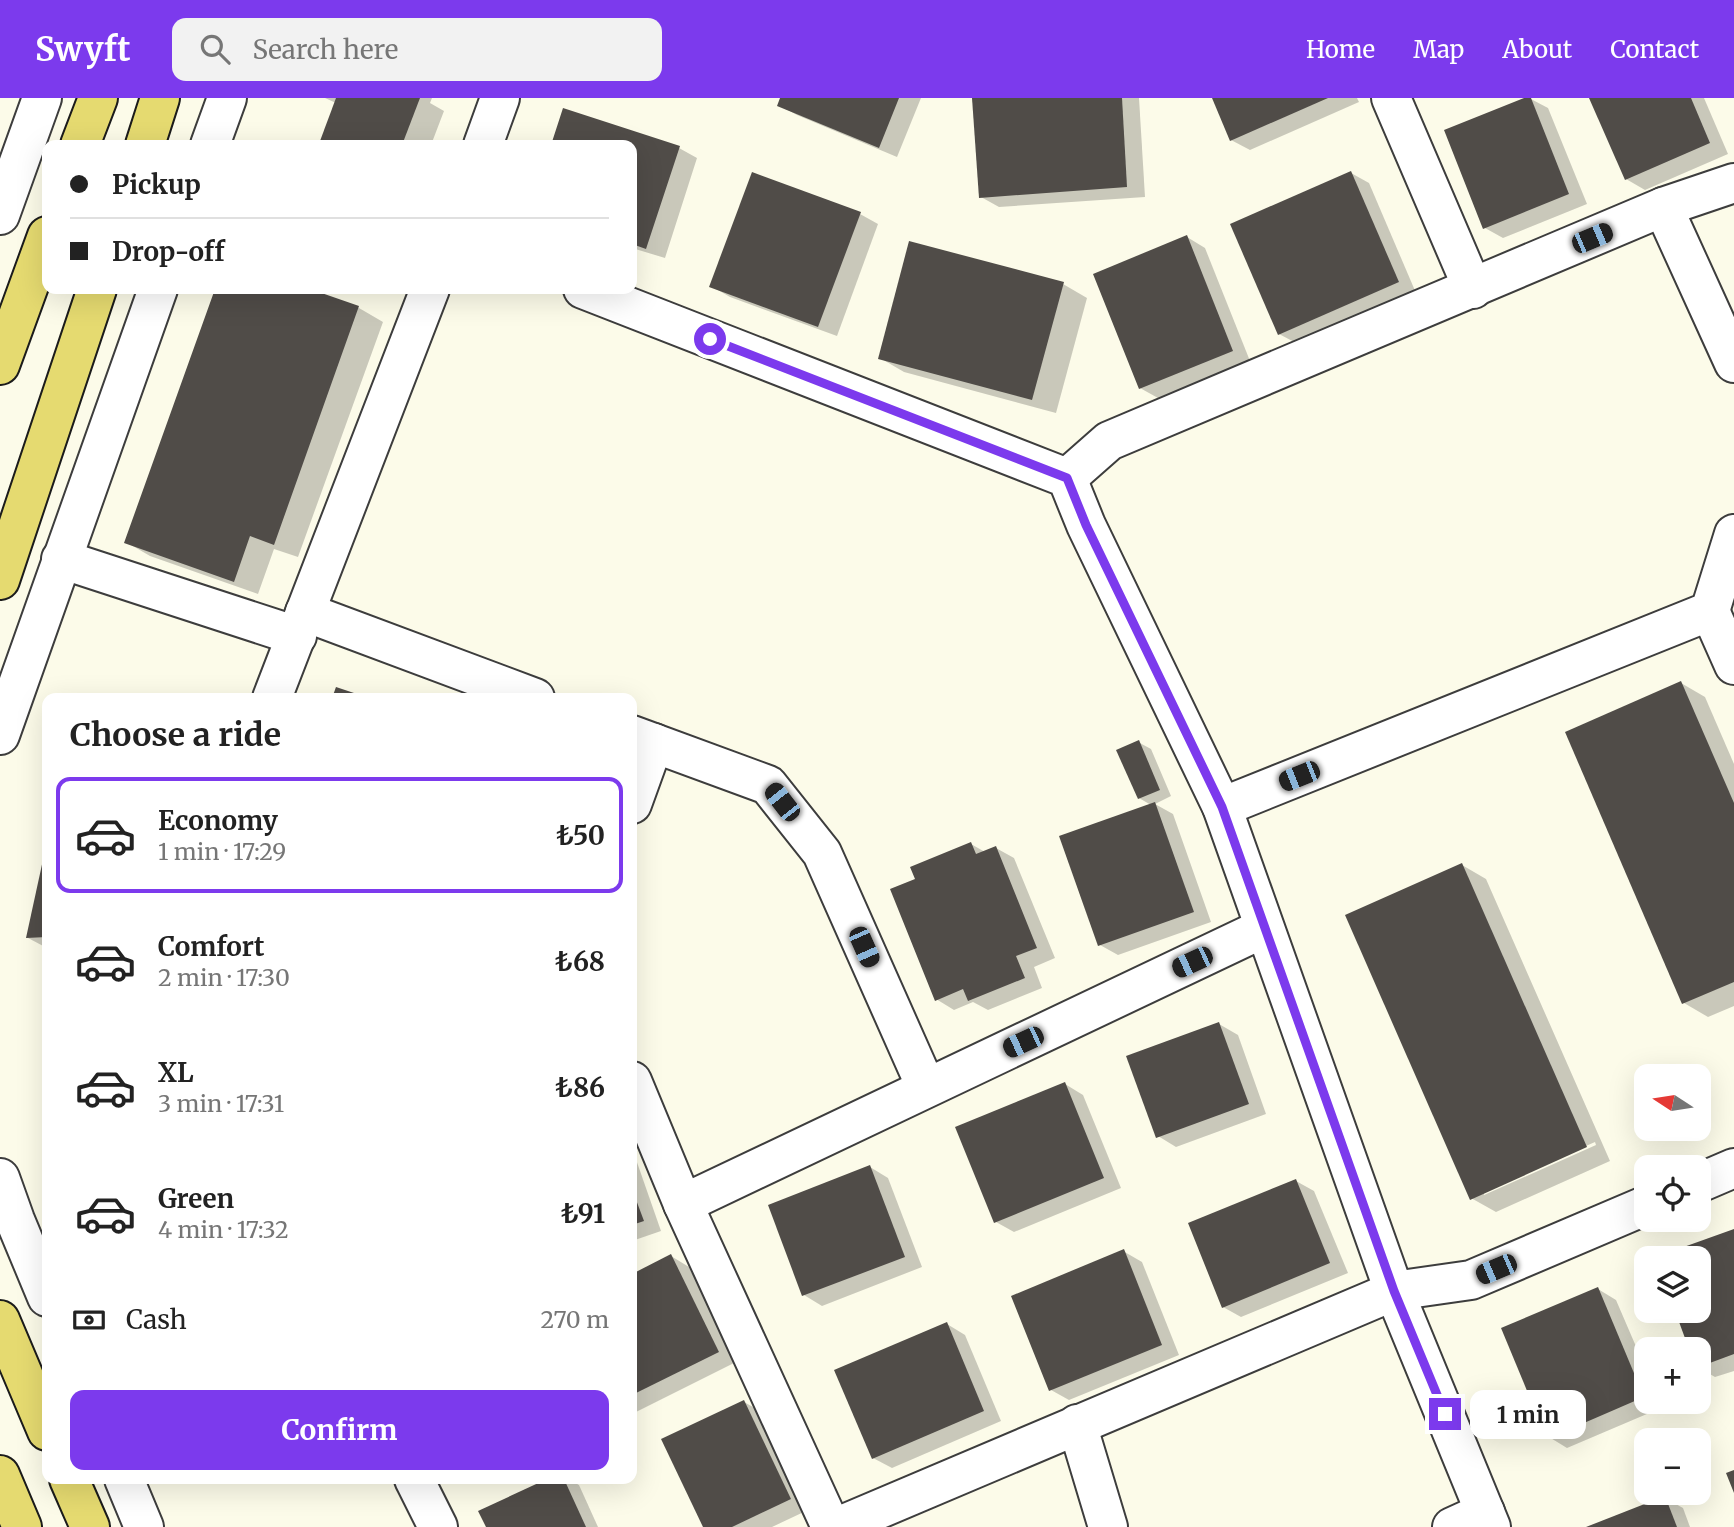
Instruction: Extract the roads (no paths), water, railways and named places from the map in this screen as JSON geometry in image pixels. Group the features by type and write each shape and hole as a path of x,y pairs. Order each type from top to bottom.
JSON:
{"main road":[{"path":"82,140 98,98"},
{"path":"147,140 160,98"},
{"path":"0,365 42,250"},
{"path":"0,580 95,294"},
{"path":"0,1320 42,1419"},
{"path":"0,1475 22,1527"},
{"path":"71,1484 90,1527"}],"street":[{"path":"0,215 42,98"},
{"path":"212,140 227,98"},
{"path":"485,140 500,98"},
{"path":"1391,98 1473,289"},
{"path":"1067,478 1109,441 1663,207 1734,183"},
{"path":"1663,207 1734,363"},
{"path":"0,735 156,294"},
{"path":"274,693 428,294"},
{"path":"596,294 1067,478 1086,525 1222,807 1476,1522"},
{"path":"1734,534 1710,611 1734,665"},
{"path":"61,559 301,624 519,693"},
{"path":"1222,807 1710,611"},
{"path":"637,774 643,739 768,785 822,853 926,1087"},
{"path":"683,1204 1264,929"},
{"path":"637,1093 683,1204 831,1527"},
{"path":"1711,1178 1734,1168"},
{"path":"0,1178 42,1285"},
{"path":"837,1527 1077,1423 1394,1291 1471,1280 1634,1211"},
{"path":"1077,1423 1108,1527"},
{"path":"126,1484 144,1527"},
{"path":"416,1484 438,1527"}]}
